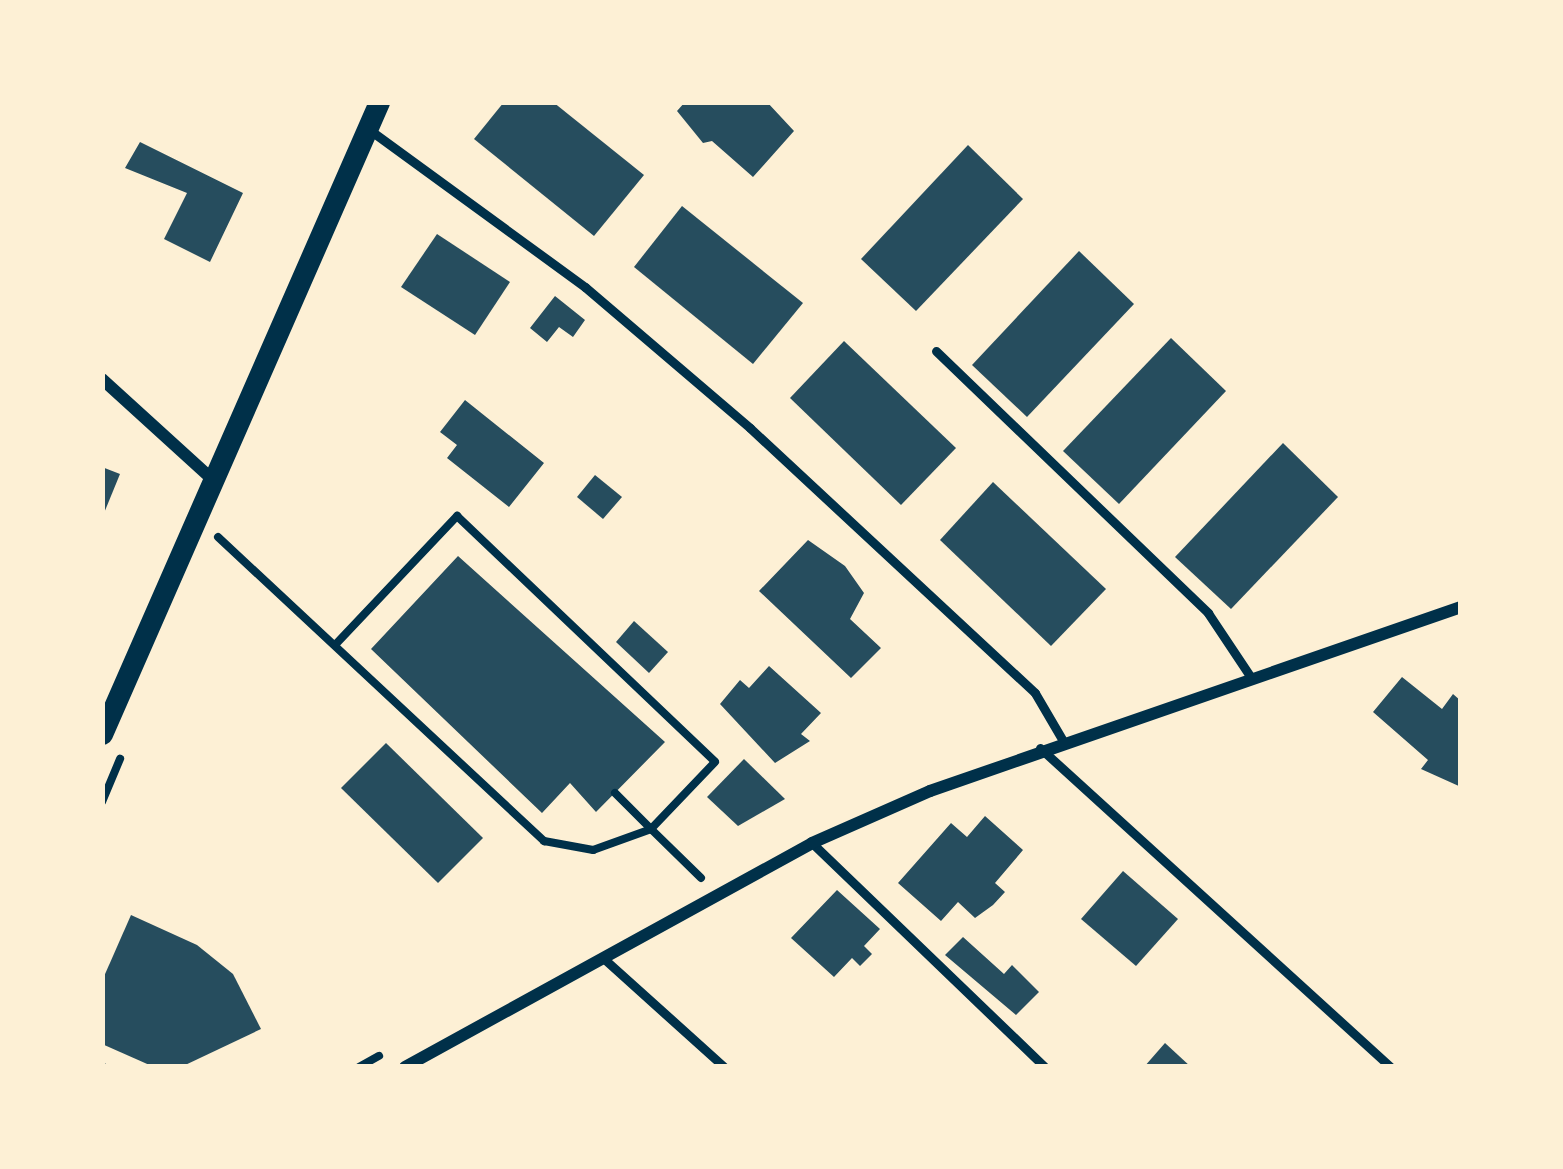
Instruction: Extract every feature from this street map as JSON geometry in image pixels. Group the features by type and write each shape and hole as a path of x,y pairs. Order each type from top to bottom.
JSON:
{"street":[{"path":"102,734 379,102"},
{"path":"102,380 212,479"},
{"path":"405,1067 812,843 1040,748 1461,607"}],"lane":[{"path":"367,128 585,287 750,428 1035,693 1063,741"},
{"path":"937,351 1208,613 1250,676"},
{"path":"1040,748 1391,1067"},
{"path":"812,843 1045,1067"},
{"path":"602,957 724,1067"}],"path":[{"path":"218,537 544,841 593,850 651,829 715,762 457,516 335,645"},
{"path":"615,793 718,894"}],"building":[{"path":"504,102 553,102 644,175 594,236 474,139"},
{"path":"685,102 767,102 794,131 753,177 712,141 703,143 677,111"},
{"path":"140,142 243,193 210,262 164,239 187,193 125,168"},
{"path":"968,145 1023,199 916,311 861,259"},
{"path":"682,206 803,303 753,364 634,267"},
{"path":"437,234 510,282 475,335 401,287"},
{"path":"1079,251 1134,304 1027,417 972,365"},
{"path":"555,296 585,320 573,337 559,327 547,342 530,328"},
{"path":"1171,338 1226,391 1119,504 1063,451"},
{"path":"844,341 956,448 901,505 790,398"},
{"path":"465,400 544,463 509,507 447,458 457,445 440,432"},
{"path":"1283,443 1338,497 1231,609 1175,557"},
{"path":"102,467 120,474 102,518"},
{"path":"595,475 622,497 603,519 577,497"},
{"path":"993,482 1106,589 1051,646 940,540"},
{"path":"808,540 845,566 864,593 850,619 881,648 851,678 759,591"},
{"path":"458,556 665,742 596,812 570,783 542,813 371,649"},
{"path":"634,621 668,652 649,673 616,642"},
{"path":"769,666 821,713 801,734 810,741 775,763 720,704 740,680 749,688"},
{"path":"1402,677 1442,709 1453,694 1461,701 1461,787 1421,769 1428,760 1373,712"},
{"path":"386,743 483,838 438,883 341,788"},
{"path":"744,759 785,799 738,826 707,797"},
{"path":"985,816 1023,850 995,883 1005,892 993,905 975,918 958,902 941,921 898,883 951,823 967,837"},
{"path":"1123,871 1178,919 1136,966 1081,919"},
{"path":"837,890 880,929 864,946 872,954 860,966 852,958 834,977 791,938"},
{"path":"131,915 197,945 233,974 261,1029 181,1067 154,1067 102,1044 102,981"},
{"path":"963,937 1004,974 1012,965 1039,992 1016,1015 945,955"},
{"path":"1165,1043 1191,1067 1144,1067"}]}
